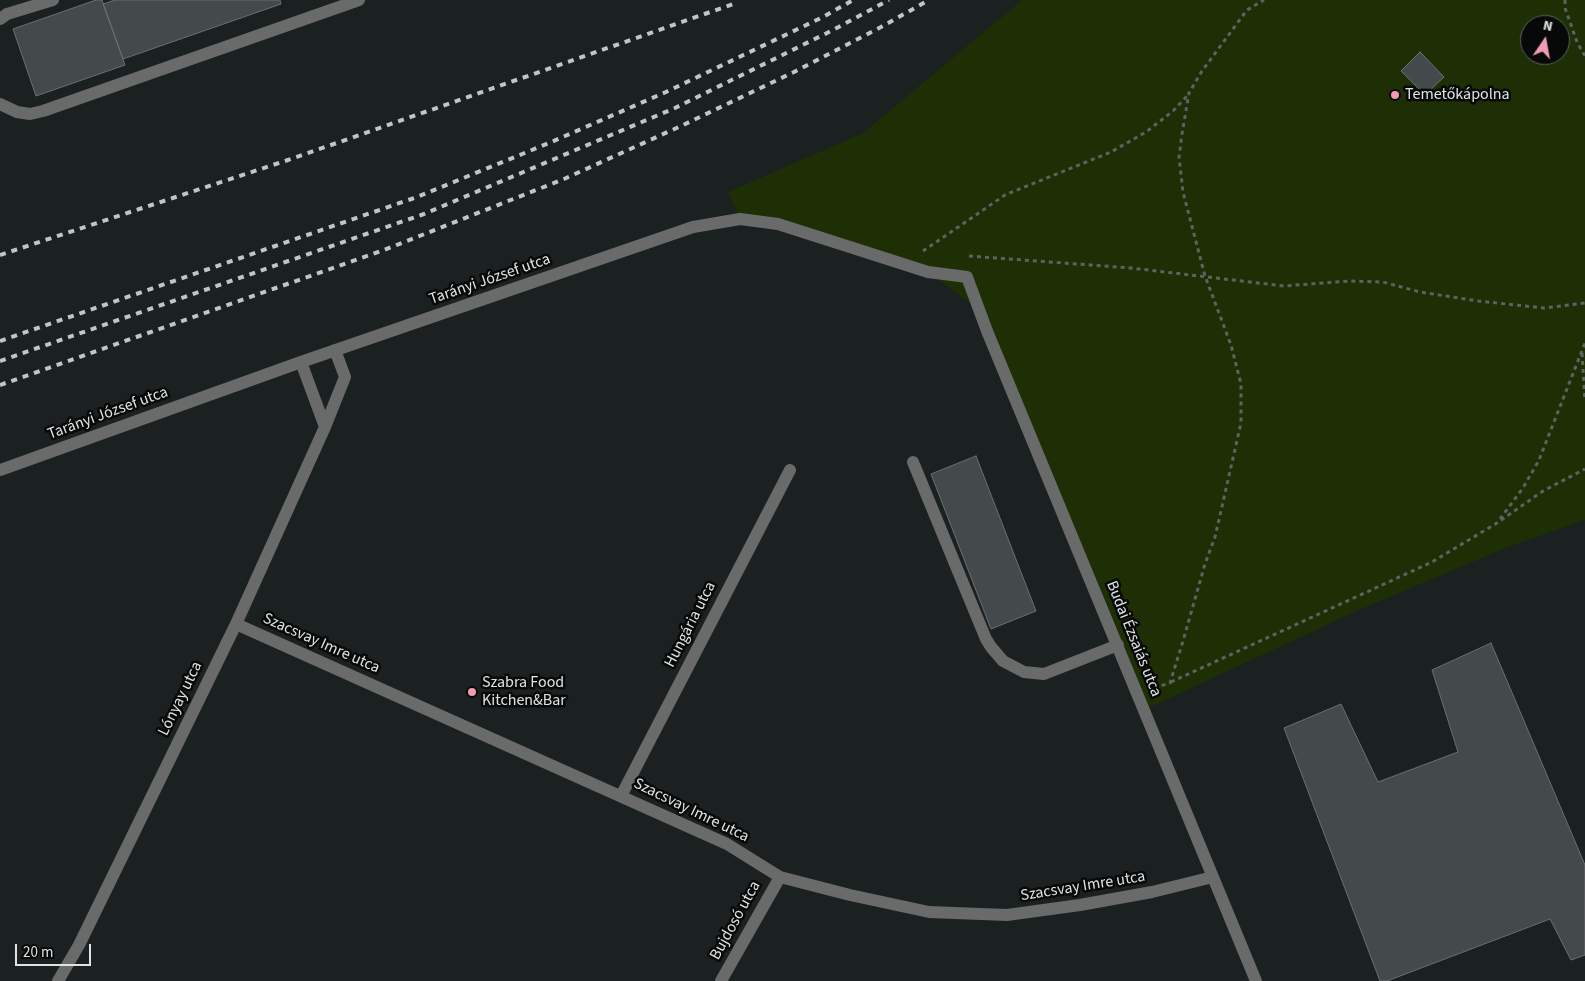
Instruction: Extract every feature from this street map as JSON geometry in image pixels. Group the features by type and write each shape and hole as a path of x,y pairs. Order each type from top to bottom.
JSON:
{"street":[{"path":"0,19 8,14 52,0"},
{"path":"0,104 17,112 30,114 44,111 359,0"},
{"name":"Tarányi József utca","path":"0,470 335,350 692,227 740,219 778,224 928,272 967,277 978,309"},
{"name":"Budai Ézsaiás utca","path":"978,309 1256,981"},
{"name":"Lónyay utca","path":"58,981 79,945 236,624 325,427 345,377 335,350"},
{"path":"301,362 325,427"},
{"path":"912,462 986,639 1003,661 1024,672 1044,674 1118,645"},
{"name":"Hungária utca","path":"621,796 790,470"},
{"name":"Szacsvay Imre utca","path":"236,624 727,844 780,877 850,895 929,912 1008,915 1152,892 1213,876"},
{"name":"Bujdosó utca","path":"721,981 780,877"}],"path":[{"path":"931,253 922,252 1005,194 1111,152 1146,132 1172,111 1189,93 1202,71 1247,10 1264,0"},
{"path":"1565,0 1565,8 1576,42 1585,56"},
{"path":"1170,683 1184,642 1204,564 1215,537 1241,423 1240,384 1232,345 1205,276 1183,192 1179,158 1189,93"},
{"path":"960,255 1131,268 1284,286 1349,281 1383,282 1420,292 1469,300 1544,308 1585,303"},
{"path":"1497,523 1523,488 1539,460 1585,343"},
{"path":"1582,350 1585,400"},
{"path":"1138,694 1170,683 1432,562 1497,523 1543,491 1585,470"}],"green space":[{"path":"1022,0 1585,0 1585,520 1508,547 1359,610 1144,710 978,309 928,272 740,219 728,192 863,133"}],"building":[{"path":"96,0 102,0 125,65 36,96 13,29"},
{"path":"115,0 280,0 281,4 123,59 103,4"},
{"path":"1420,52 1444,77 1425,95 1401,71"},
{"path":"976,456 1036,611 991,629 931,474"},
{"path":"1491,643 1585,865 1585,955 1571,960 1550,919 1387,981 1380,981 1284,728 1341,704 1378,782 1458,752 1432,670"}],"railway":[{"path":"0,341 417,197 549,143 666,92 823,17 853,0"},
{"path":"0,361 424,214 675,108 831,31 889,0"},
{"path":"0,385 384,250 564,179 794,72 929,0"},
{"path":"0,255 291,159 736,3"}],"place":[{"name":"Temetőkápolna","path":"1395,95"},
{"name":"Szabra Food Kitchen&Bar","path":"472,692"}]}
